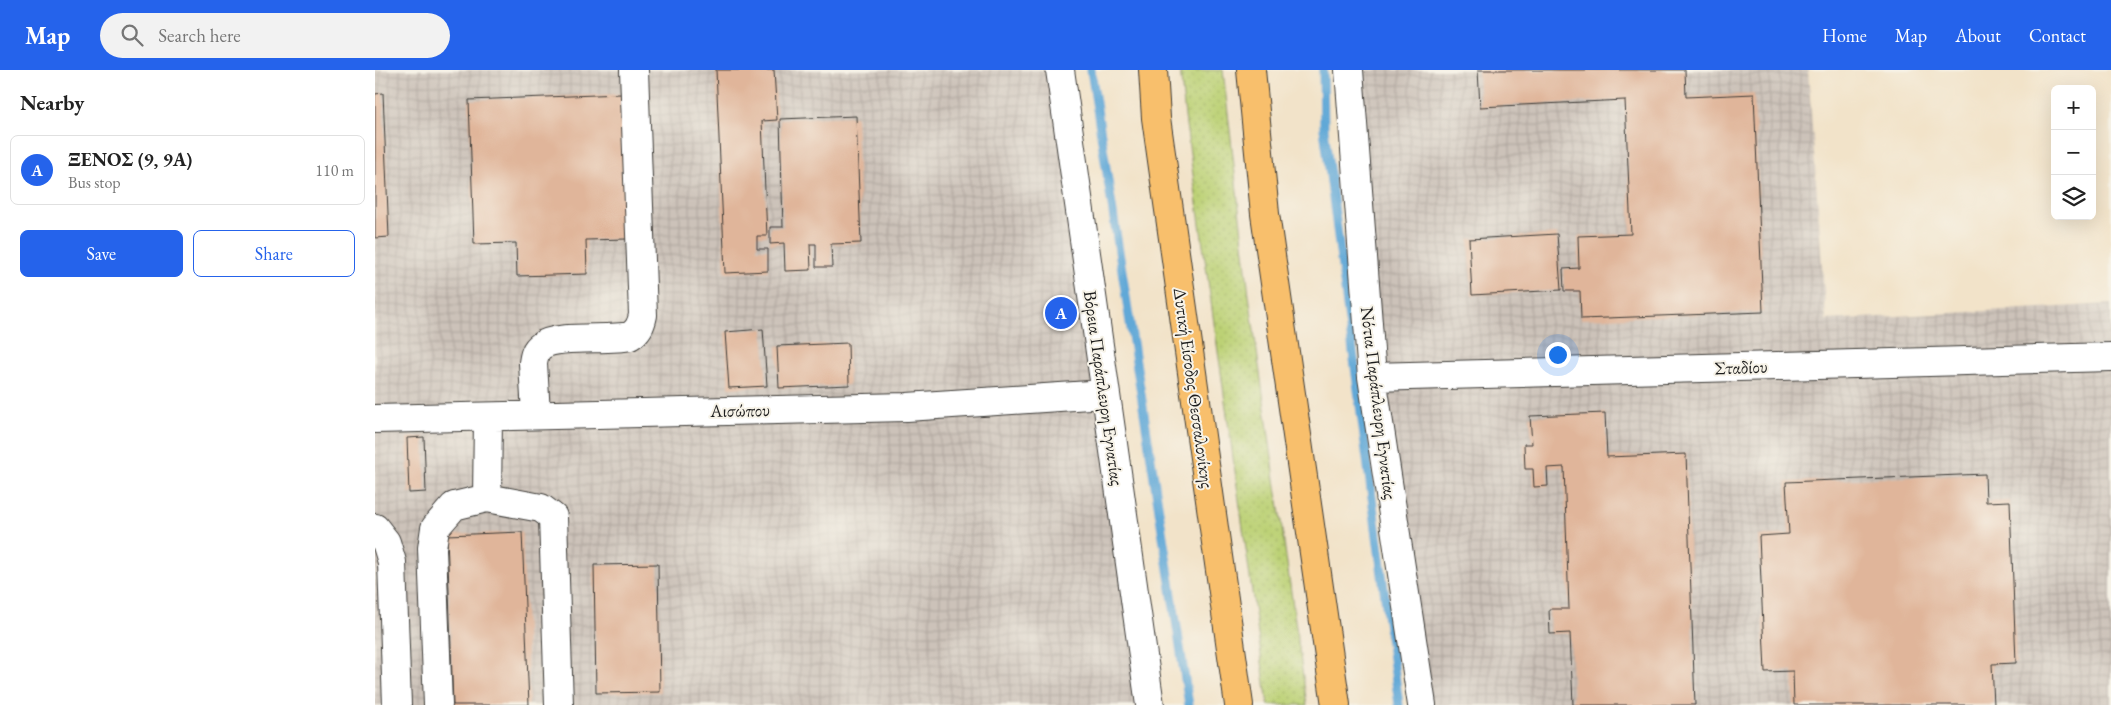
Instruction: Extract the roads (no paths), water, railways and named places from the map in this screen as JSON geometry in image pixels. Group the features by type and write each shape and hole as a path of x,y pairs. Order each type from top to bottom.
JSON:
{"highway":[{"name":"Δυτική Είσοδος Θεσσαλονίκης","path":"1153,70 1156,118 1239,705"},
{"path":"1251,70 1265,214 1336,705"}],"street":[{"path":"536,414 533,363 534,355 539,347 554,340 630,336 637,331 641,324 643,306 634,70"},
{"name":"Βόρεια Παράπλευρη Εγνατίας","path":"1060,70 1150,705"},
{"name":"Νότια Παράπλευρη Εγνατίας","path":"1349,70 1372,377 1422,705"},
{"name":"Σταδίου","path":"1372,377 2111,357"},
{"name":"Αισώπου","path":"375,419 907,407 1105,394"},
{"path":"487,498 488,417"},
{"path":"438,705 432,548 435,528 454,506 487,498 541,508 553,517 559,705"},
{"path":"375,528 385,542 392,562 397,705"}],"waterway":[{"path":"1091,70 1189,705"},
{"path":"1323,70 1324,129 1399,705"}],"place":[{"name":"ΞΕΝΟΣ (9, 9Α)","path":"1061,313"}]}
